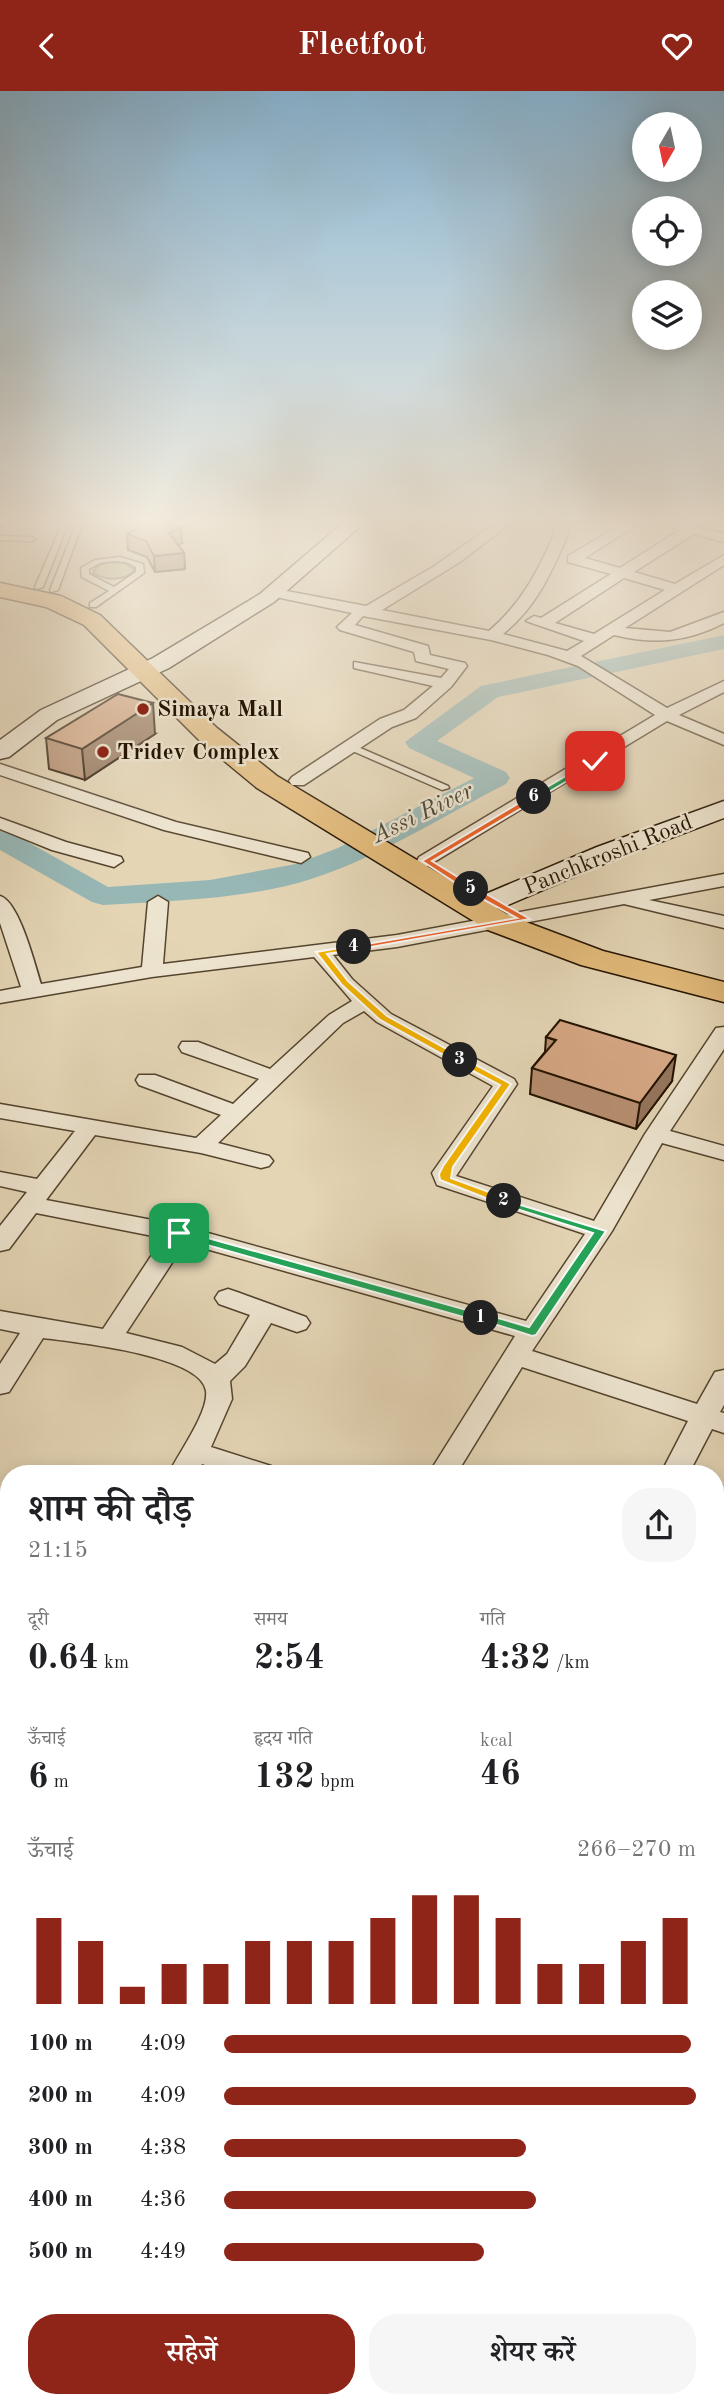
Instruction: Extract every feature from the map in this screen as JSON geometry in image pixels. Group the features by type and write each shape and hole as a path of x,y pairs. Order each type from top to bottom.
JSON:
{"main road":[{"path":"103,630 152,667 242,744 298,781 365,834"},
{"path":"117,630 234,757 267,782 410,858 505,915 592,958 724,992"},
{"path":"505,915 625,957 724,978"}],"street":[{"path":"0,753 49,715 152,667 213,630"},
{"path":"298,781 386,723 410,714 445,684 459,667 422,658 422,649 356,630"},
{"path":"457,630 492,636 583,664 666,715 724,740"},
{"path":"492,636 500,630"},
{"path":"566,630 597,640"},
{"path":"613,630 644,638 664,639 701,630"},
{"path":"583,664 597,640 613,630"},
{"path":"360,665 445,684"},
{"path":"410,858 666,715 724,686"},
{"path":"0,769 170,827 301,857"},
{"name":"Panchkroshi Road","path":"505,915 606,853 724,809"},
{"path":"0,823 59,846 114,861"},
{"path":"0,997 152,971 320,952 505,915 621,899 724,880"},
{"path":"621,899 724,922"},
{"path":"0,902 6,928 33,992"},
{"path":"152,971 159,902"},
{"path":"320,952 365,1002 413,1036 506,1084 448,1166 444,1174 446,1180 600,1231"},
{"path":"201,1146 336,1019 365,1002"},
{"path":"448,1465 516,1355 600,1231 656,1134 724,1033"},
{"path":"190,1047 273,1077"},
{"path":"147,1080 236,1113"},
{"path":"0,1111 201,1146 261,1161"},
{"path":"0,1243 91,1125"},
{"path":"656,1134 724,1153"},
{"path":"0,1178 35,1195 532,1332"},
{"path":"109,1339 179,1233"},
{"path":"228,1298 297,1323"},
{"path":"216,1377 236,1360 265,1312"},
{"path":"0,1320 109,1339 183,1356 203,1365 216,1377 220,1391 189,1463"},
{"path":"0,1385 36,1328"},
{"path":"516,1355 714,1420"},
{"path":"681,1465 714,1420 724,1379"}],"lane":[{"path":"351,747 445,788"}],"building":[{"path":"118,694 153,703 82,749 46,738"},
{"path":"560,1020 676,1055 640,1103 532,1068 556,1040 546,1037"}],"waterway":[{"name":"Assi River","path":"0,838 103,896 210,889 303,872 348,854 496,778 418,742 490,691 724,642"}],"place":[{"name":"Simaya Mall","path":"143,709"},
{"name":"Tridev Complex","path":"103,752"}],"route":[{"path":"179,1233 532,1332 600,1231 454,1185 446,1180 444,1174 448,1166 506,1084 384,1018 345,983 320,952 526,919 491,902 426,861 595,761"}]}
